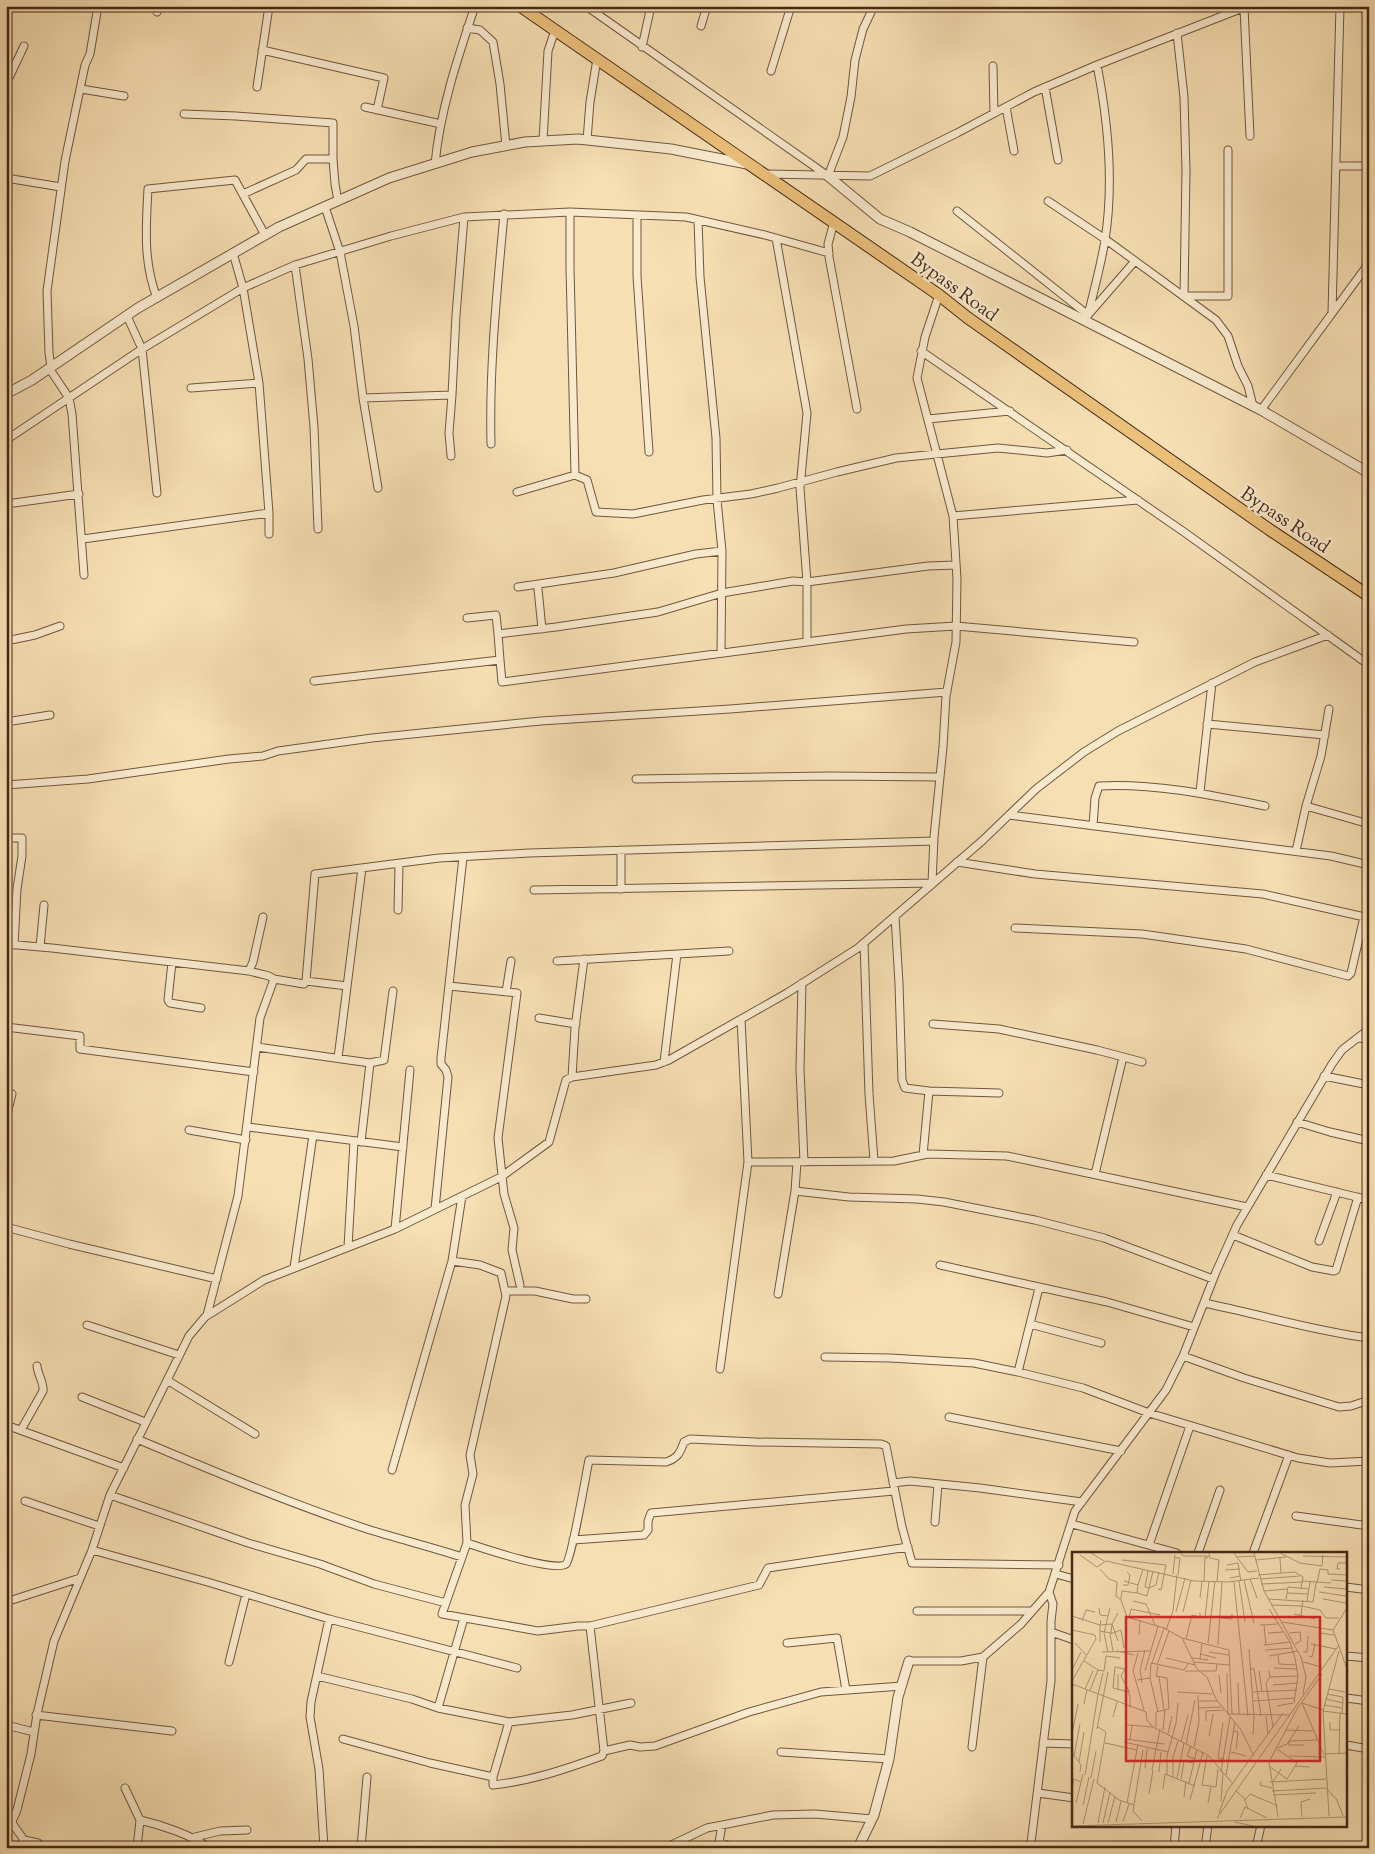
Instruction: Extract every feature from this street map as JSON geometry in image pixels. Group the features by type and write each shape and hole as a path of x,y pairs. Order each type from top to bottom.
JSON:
{"main road":[{"name":"Bypass Road","path":"520,6 939,295 976,324 1270,530 1369,596"}],"street":[{"path":"84,575 83,539 72,414 69,398 50,367 47,291 61,187 85,65 90,54 98,6"},
{"path":"257,87 269,6"},
{"path":"435,164 441,124 467,28 475,6"},
{"path":"586,6 828,176 880,218 1087,318 1257,408 1369,473"},
{"path":"642,47 651,6"},
{"path":"701,26 707,6"},
{"path":"771,71 791,6"},
{"path":"828,176 843,137 851,97 855,60 863,29 874,6"},
{"path":"1332,313 1340,6"},
{"path":"764,174 870,176 1045,87 1246,7 1250,136"},
{"path":"467,28 480,30 493,42 500,84 506,146"},
{"path":"543,141 548,51 555,30"},
{"path":"1177,33 1184,97 1186,171 1184,296"},
{"path":"6,84 24,46"},
{"path":"262,50 384,78 377,110"},
{"path":"587,140 590,102 597,59"},
{"path":"1087,318 1105,239 1109,170 1105,107 1097,65"},
{"path":"993,66 994,113"},
{"path":"1045,87 1058,160"},
{"path":"81,89 124,96"},
{"path":"365,107 441,124"},
{"path":"1006,107 1014,151"},
{"path":"184,114 229,115 333,123 333,159 338,201"},
{"path":"6,394 127,316 264,235 389,178 472,152 543,141 578,139 671,149 750,165"},
{"path":"1184,296 1228,296 1228,150"},
{"path":"242,194 296,170 306,159 333,159"},
{"path":"1336,166 1369,166"},
{"path":"6,178 61,187"},
{"path":"157,298 151,284 146,262 148,188 235,180 264,235"},
{"path":"1048,201 1105,239 1216,320 1228,336 1238,366 1257,408"},
{"path":"325,207 340,252 354,326 363,398 378,488"},
{"path":"957,211 1087,318"},
{"path":"6,440 142,350 242,288 294,265 464,217 570,212 686,217 776,238 829,253"},
{"path":"570,212 575,475"},
{"path":"492,444 490,410 497,290 504,214"},
{"path":"637,215 637,276 649,452"},
{"path":"451,456 449,433 464,217"},
{"path":"698,220 700,277 716,438 716,500 722,550 721,653"},
{"path":"834,222 828,244 829,253 857,408"},
{"path":"776,238 807,413 801,483 807,582 807,641"},
{"path":"234,253 259,383 269,534"},
{"path":"1087,318 1135,261"},
{"path":"1257,408 1369,263"},
{"path":"294,265 308,359 314,417 318,529"},
{"path":"932,883 947,692 956,642 956,565 953,516 917,378 921,351 939,295"},
{"path":"127,316 142,350 157,493"},
{"path":"921,351 1067,450 1369,665"},
{"path":"191,388 259,383"},
{"path":"363,398 452,395"},
{"path":"928,419 1010,411"},
{"path":"517,492 575,475 587,480 596,512 633,514 801,483 896,458 998,448 1047,453 1067,450"},
{"path":"14,503 79,494"},
{"path":"953,516 1138,500"},
{"path":"83,539 269,512"},
{"path":"518,587 614,573 696,554 722,550"},
{"path":"498,634 658,612 722,593 793,582 807,582 928,566 956,565"},
{"path":"538,590 542,629"},
{"path":"467,618 496,614 502,682 906,629 956,626 1134,642"},
{"path":"6,641 35,635 60,626"},
{"path":"43,1848 38,1843 20,1845 8,1829 17,1810 29,1763 36,1716 54,1641 92,1550 110,1495 189,1336 207,1315 264,1280 395,1229 501,1177 549,1142 566,1080 572,1077 656,1065 741,1019 864,943 957,862 1036,789 1084,752 1118,731 1255,662 1328,634"},
{"path":"314,681 500,660"},
{"path":"1200,792 1212,683"},
{"path":"6,785 88,780 264,756 278,751 381,737 541,721 947,692"},
{"path":"1296,851 1306,806 1321,756 1329,709"},
{"path":"6,722 50,715"},
{"path":"1207,724 1325,735"},
{"path":"636,779 830,776 940,777"},
{"path":"1092,826 1095,798 1099,786 1119,785 1200,792 1265,806"},
{"path":"1306,806 1369,824"},
{"path":"1009,815 1296,851 1331,856 1369,865"},
{"path":"6,838 22,838 22,856 10,945 249,971 274,979 304,984 306,981 347,986"},
{"path":"306,981 315,874 463,857 621,850 934,841"},
{"path":"621,850 621,889"},
{"path":"435,1209 448,1077 446,1070 441,1064 441,1058 463,857"},
{"path":"957,862 1035,874 1263,894 1366,918 1351,973 1348,976 1246,949 1142,934 1015,928"},
{"path":"398,910 399,864"},
{"path":"338,1058 362,868"},
{"path":"534,890 932,883"},
{"path":"40,947 44,905"},
{"path":"895,916 902,1080 905,1088 929,1091 999,1093"},
{"path":"249,971 253,962 263,917"},
{"path":"864,943 869,1094 874,1161"},
{"path":"557,961 729,951"},
{"path":"664,1062 677,954"},
{"path":"572,1077 584,959"},
{"path":"506,992 511,961"},
{"path":"172,962 168,1000 170,1003 201,1008"},
{"path":"207,1315 238,1196 260,1018 274,979"},
{"path":"778,1294 800,1162 802,983"},
{"path":"449,986 517,993 498,1138 501,1177 514,1228 512,1250 520,1285"},
{"path":"257,1047 370,1063 384,1060 393,991"},
{"path":"539,1018 576,1024"},
{"path":"720,1369 748,1162 741,1019"},
{"path":"933,1024 999,1029 1142,1062"},
{"path":"6,1027 80,1036 80,1049 254,1072"},
{"path":"858,1848 872,1819 889,1759 898,1697 909,1661 961,1661 983,1657 1021,1624 1049,1592 1076,1511 1166,1390 1183,1356 1213,1279 1233,1235 1266,1175 1324,1076 1342,1050 1369,1029"},
{"path":"1358,1038 1369,1040"},
{"path":"1094,1174 1122,1057"},
{"path":"348,1247 358,1141 370,1063"},
{"path":"395,1229 410,1070"},
{"path":"1324,1076 1369,1085"},
{"path":"923,1155 929,1091"},
{"path":"6,1093 12,1094 6,1118"},
{"path":"1297,1122 1369,1141"},
{"path":"248,1127 403,1147"},
{"path":"189,1130 246,1140"},
{"path":"294,1268 313,1135"},
{"path":"748,1162 894,1161 923,1155 1007,1156 1248,1207"},
{"path":"1266,1175 1369,1200"},
{"path":"795,1191 848,1197 917,1199 944,1202 1035,1220 1104,1238 1213,1279"},
{"path":"1320,1241 1337,1192"},
{"path":"392,1470 452,1261 462,1196"},
{"path":"1233,1235 1312,1267 1334,1271 1336,1270 1358,1197"},
{"path":"6,1227 217,1279"},
{"path":"452,1261 480,1265 501,1273 506,1296 470,1455 473,1474 465,1505 467,1543 442,1614 538,1631 590,1626 759,1586 768,1568 908,1547"},
{"path":"940,1265 1107,1302 1194,1327"},
{"path":"1018,1372 1039,1288"},
{"path":"506,1291 535,1291 574,1299 586,1299"},
{"path":"1204,1303 1333,1333 1369,1338"},
{"path":"1030,1324 1101,1342"},
{"path":"87,1325 179,1355"},
{"path":"1183,1356 1244,1378 1339,1407 1351,1406 1369,1400"},
{"path":"825,1357 890,1358 974,1363 1083,1388 1149,1413 1289,1455 1330,1463 1369,1461"},
{"path":"21,1430 43,1391 44,1386 37,1373 37,1366"},
{"path":"167,1380 255,1434"},
{"path":"82,1397 145,1422"},
{"path":"949,1417 1121,1451"},
{"path":"6,1425 124,1468"},
{"path":"1150,1545 1190,1426"},
{"path":"137,1439 214,1472 302,1506 368,1529 462,1556"},
{"path":"467,1543 543,1565 561,1566 568,1562 589,1460 666,1462 674,1460 684,1442 690,1439 881,1444 886,1446 894,1491 912,1563 1059,1565"},
{"path":"1253,1552 1289,1455"},
{"path":"893,1483 938,1484 1082,1502"},
{"path":"935,1522 938,1484"},
{"path":"1198,1552 1220,1490"},
{"path":"574,1540 644,1535 648,1530 651,1513 894,1491"},
{"path":"110,1495 248,1543 320,1564 374,1584 446,1603"},
{"path":"25,1501 100,1526"},
{"path":"1296,1516 1369,1526"},
{"path":"1072,1524 1174,1552"},
{"path":"92,1550 329,1619 517,1668"},
{"path":"1056,1574 1072,1578"},
{"path":"6,1602 80,1578"},
{"path":"1348,1588 1369,1590"},
{"path":"1031,1843 1051,1681 1053,1604 1049,1592"},
{"path":"229,1662 246,1594"},
{"path":"917,1611 1032,1611"},
{"path":"438,1708 464,1618"},
{"path":"324,1848 318,1769 310,1717 311,1702 329,1619"},
{"path":"509,1722 493,1777 493,1785 519,1782 556,1772 602,1756 604,1751 590,1626"},
{"path":"1051,1632 1072,1639"},
{"path":"788,1643 837,1638 846,1690"},
{"path":"1348,1656 1369,1658"},
{"path":"972,1747 983,1657"},
{"path":"317,1676 412,1699 438,1708 509,1722 538,1720 631,1703"},
{"path":"604,1751 630,1744 640,1747 655,1746 749,1712 821,1692 902,1686"},
{"path":"1348,1698 1369,1701"},
{"path":"36,1716 172,1730"},
{"path":"6,1725 34,1732"},
{"path":"344,1739 430,1763 493,1777"},
{"path":"1043,1743 1072,1744"},
{"path":"1348,1745 1369,1749"},
{"path":"781,1752 889,1759"},
{"path":"361,1848 367,1777"},
{"path":"125,1788 140,1820 137,1848"},
{"path":"1038,1793 1072,1798"},
{"path":"668,1847 707,1828 773,1815 815,1814 872,1819"},
{"path":"140,1820 191,1838 209,1848"},
{"path":"722,1825 719,1845 732,1848"},
{"path":"1174,1848 1176,1826"},
{"path":"1205,1848 1208,1826"},
{"path":"1256,1848 1261,1826"},
{"path":"191,1838 220,1831 247,1830"}]}
